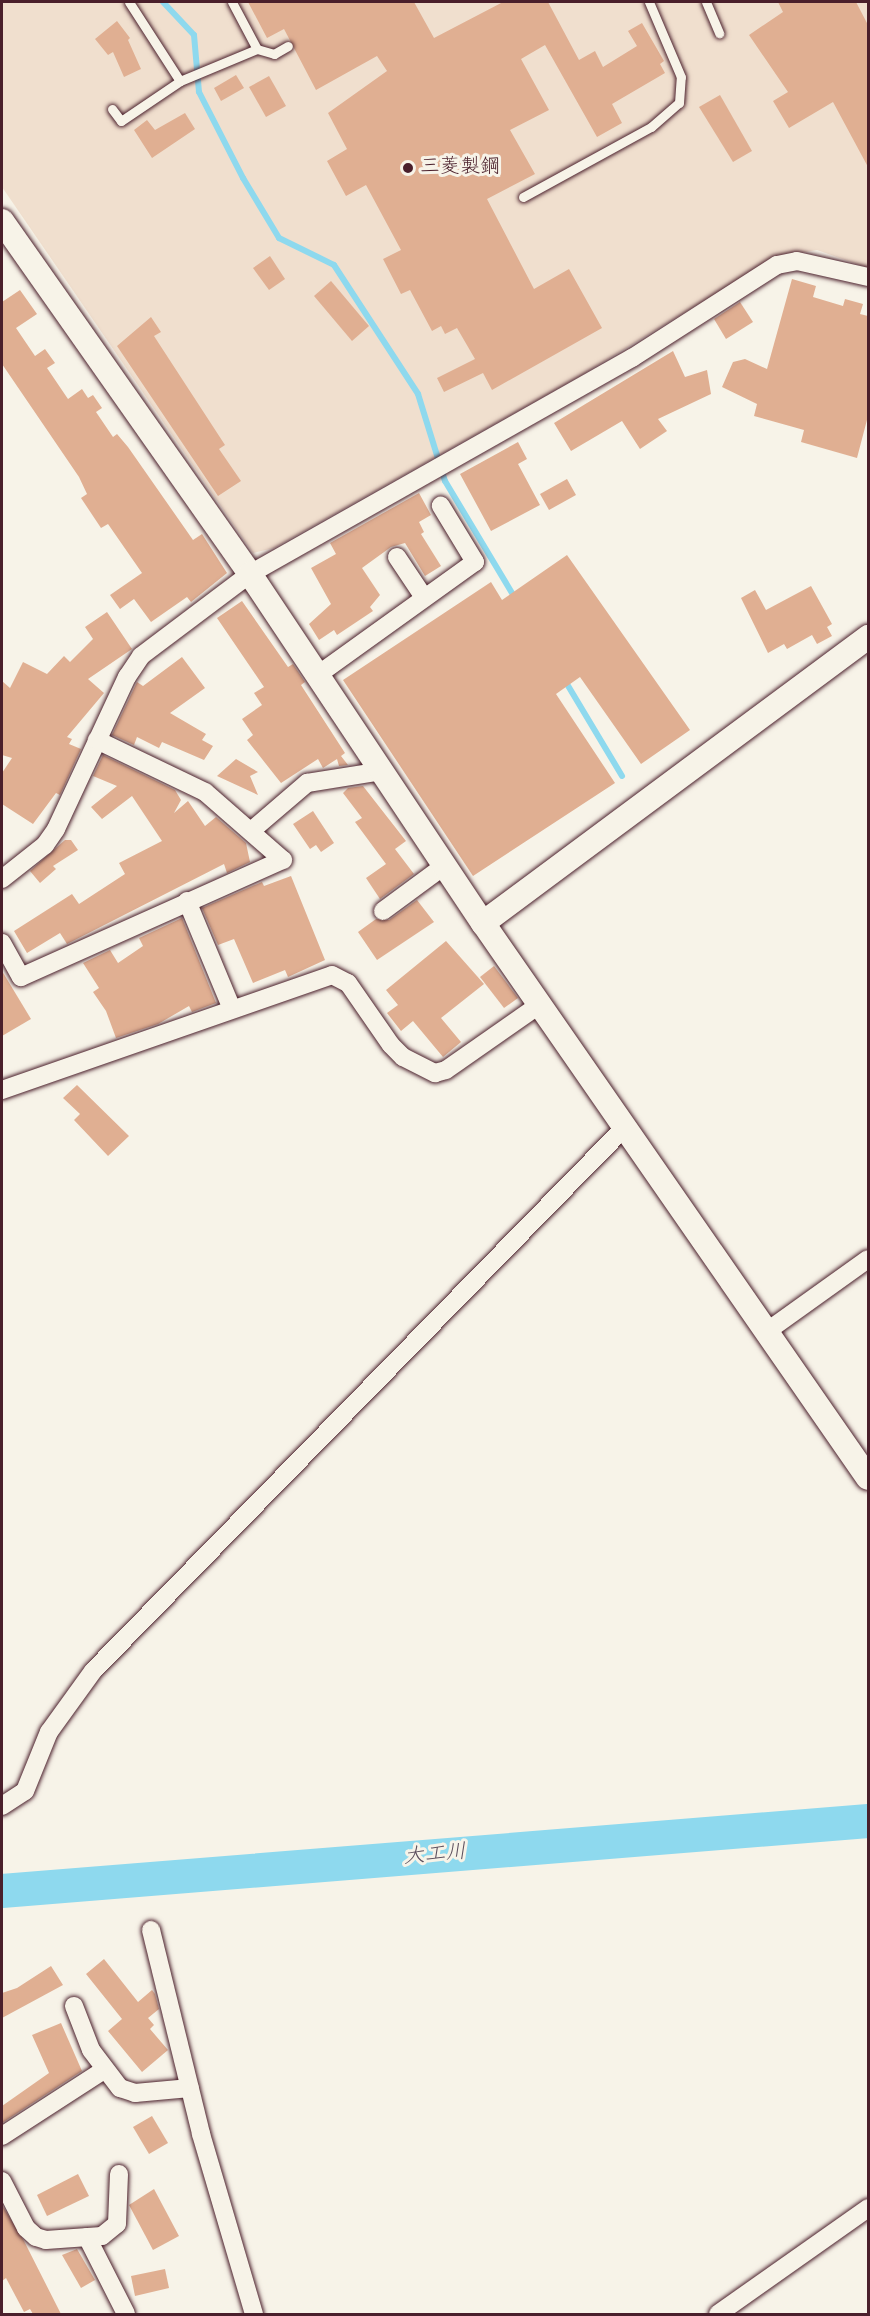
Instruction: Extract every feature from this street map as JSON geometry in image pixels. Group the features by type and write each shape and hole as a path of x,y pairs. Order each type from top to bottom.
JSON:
{"street":[{"path":"2,221 319,674 444,866 868,1478"},
{"path":"2,879 45,845 56,829 127,677 141,656 250,574 632,358 777,266 798,261 868,278"},
{"path":"319,674 423,596 475,562 441,506"},
{"path":"397,557 423,596"},
{"path":"483,923 868,637"},
{"path":"2,943 21,977 283,860 204,792 98,740"},
{"path":"251,831 308,783 383,771"},
{"path":"383,911 444,866"},
{"path":"188,901 232,1008"},
{"path":"2,1090 322,976 339,977 391,1045 404,1057 435,1073 446,1070 539,1005"},
{"path":"2,1806 25,1791 49,1732 93,1671 347,1407 625,1127"},
{"path":"766,1332 868,1259"},
{"path":"151,1930 190,2088 254,2314"},
{"path":"74,2006 91,2050 120,2088 135,2093 190,2088"},
{"path":"2,2136 104,2070"},
{"path":"2,2181 36,2238 87,2237 102,2236 117,2224 118,2174"},
{"path":"718,2314 868,2208"},
{"path":"87,2237 118,2312"}],"lane":[{"path":"129,2 180,81"},
{"path":"232,2 257,49"},
{"path":"523,197 651,127 679,102 681,77 649,2"},
{"path":"706,2 719,33"},
{"path":"112,109 121,121 180,81 257,49 274,54 288,46"}],"shaded area":[{"name":"三菱製鋼","path":"2,2 868,2 868,268 817,250 776,257 580,376 274,548 253,553 2,187"}],"building":[{"name":"三菱製鋼","path":"248,2 414,2 434,38 503,2 548,2 579,60 595,51 603,67 637,46 628,31 642,23 664,61 660,64 665,73 612,104 622,123 597,137 545,45 521,59 549,110 510,130 535,174 487,199 534,289 569,269 602,328 492,390 483,373 444,392 437,378 475,359 457,328 445,334 441,326 432,331 410,290 401,294 383,259 401,250 366,185 346,196 327,161 347,149 328,113 387,71 377,56 316,90 284,29 267,38"},
{"path":"778,2 856,2 868,25 868,167 833,102 789,128 773,101 788,92 749,35 783,12"},
{"path":"117,21 130,38 128,40 141,69 124,77 113,52 108,55 95,39"},
{"path":"236,75 244,88 221,101 214,88"},
{"path":"269,76 286,106 266,117 249,87"},
{"path":"720,95 752,151 733,162 699,107"},
{"path":"185,113 195,129 152,158 134,130 147,120 155,130"},
{"path":"270,256 285,279 269,290 253,268"},
{"path":"792,279 816,286 813,297 843,306 845,299 863,304 860,314 868,316 868,416 857,458 801,442 804,430 754,416 757,404 722,387 733,362 745,359 767,369"},
{"path":"331,281 369,326 352,341 314,296"},
{"path":"20,290 37,314 16,328 35,356 45,349 55,363 47,368 68,399 82,389 88,398 93,395 102,408 96,412 113,437 117,434 128,447 193,540 202,534 227,573 191,602 187,597 151,622 134,599 120,609 110,595 142,573 108,524 101,528 81,498 87,494 79,477 2,364 2,302"},
{"path":"740,302 753,322 726,339 714,319"},
{"path":"151,317 161,332 154,336 225,445 219,449 241,481 218,496 117,346"},
{"path":"673,351 685,377 707,370 711,394 658,419 667,431 640,449 622,421 571,451 554,423"},
{"path":"518,442 527,459 518,464 540,505 491,531 460,474"},
{"path":"567,479 576,495 549,510 540,494"},
{"path":"419,493 431,515 419,522 424,532 421,534 441,566 425,576 405,543 391,547 362,568 380,595 370,607 373,611 337,635 334,630 319,640 309,624 331,604 311,568 336,554 330,543"},
{"path":"567,555 690,730 641,764 580,677 556,694 615,783 473,876 343,680 491,582 502,600"},
{"path":"811,586 832,624 827,627 832,636 817,644 812,635 787,649 784,644 768,653 741,598 755,590 766,610"},
{"path":"242,601 288,667 293,664 305,682 301,685 345,753 341,756 348,765 339,766 337,759 323,768 318,759 281,783 247,740 253,735 242,719 262,705 254,693 264,687 217,618"},
{"path":"107,612 132,649 88,679 104,693 67,737 72,739 69,744 81,749 60,795 56,793 33,824 2,804 2,773 12,758 2,755 2,681 10,688 23,662 47,674 64,656 70,662 93,639 85,627"},
{"path":"182,657 205,688 170,713 206,734 202,740 213,746 204,760 162,742 159,748 137,737 134,745 112,735 137,682 143,686"},
{"path":"103,755 175,790 181,800 174,813 188,801 205,826 216,817 246,843 250,862 227,873 224,864 67,944 60,933 27,953 14,931 72,894 79,904 125,874 119,863 162,841 132,796 102,819 91,807 117,786 93,776"},
{"path":"236,759 258,772 250,776 258,795 217,776"},
{"path":"363,786 406,841 395,849 414,874 380,899 366,878 386,864 355,822 362,818 343,793 348,788"},
{"path":"313,811 334,843 321,852 316,845 310,849 293,824"},
{"path":"65,840 71,840 78,850 53,866 56,869 40,883 30,871"},
{"path":"291,876 325,960 288,977 285,970 253,983 234,939 218,945 202,908 262,882 264,886"},
{"path":"417,900 434,922 377,960 358,932 376,919 389,920"},
{"path":"182,918 216,1003 192,1012 189,1006 158,1024 116,1038 106,1011 93,992 99,988 83,963 110,950 118,963 143,946 139,938"},
{"path":"446,941 484,984 441,1018 461,1042 443,1057 413,1021 401,1031 387,1013 398,1005 386,990"},
{"path":"494,966 518,998 504,1008 480,977"},
{"path":"2,971 31,1019 2,1036"},
{"path":"77,1085 129,1136 108,1156 74,1120 80,1114 63,1098"},
{"path":"104,1959 138,2002 152,1990 155,1994 159,2009 148,2018 154,2025 150,2029 168,2050 142,2072 108,2031 122,2019 86,1974"},
{"path":"51,1966 63,1985 2,2018 2,1993 17,1988"},
{"path":"61,2023 82,2071 2,2123 2,2106 49,2073 32,2035"},
{"path":"152,2116 168,2143 149,2154 133,2127"},
{"path":"78,2174 89,2196 47,2216 37,2195"},
{"path":"154,2189 179,2236 153,2250 129,2205"},
{"path":"2,2205 24,2241 61,2314 33,2314 30,2309 24,2312 6,2278 2,2281"},
{"path":"77,2249 95,2280 81,2288 62,2255"},
{"path":"165,2269 169,2288 135,2296 131,2276"}],"waterway":[{"path":"163,2 194,35 199,92 243,178 279,238 334,265 418,394 445,481 515,598"},
{"path":"564,679 622,776"},
{"name":"大工川","path":"2,1891 868,1821"}],"place":[{"name":"三菱製鋼","path":"408,168"}]}
